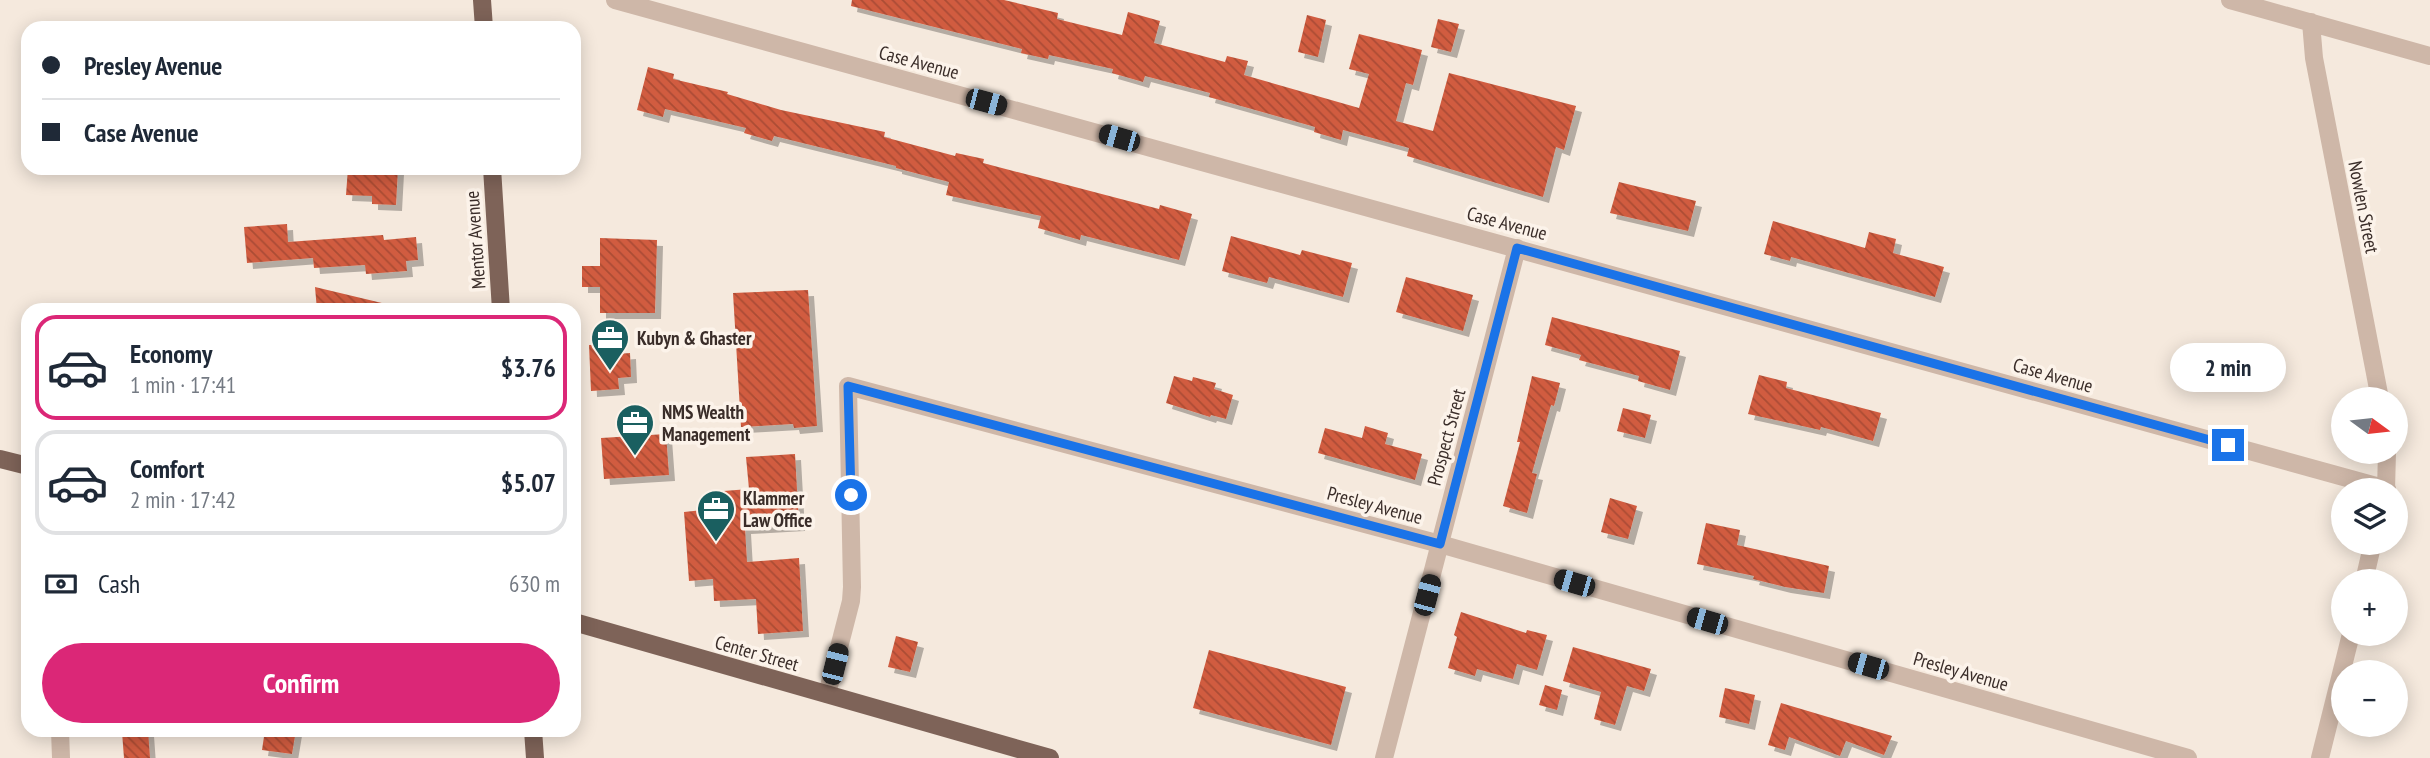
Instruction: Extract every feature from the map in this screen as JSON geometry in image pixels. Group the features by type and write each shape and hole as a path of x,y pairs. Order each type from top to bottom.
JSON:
{"main road":[{"path":"482,0 484,21"},
{"name":"Mentor Avenue","path":"492,175 501,303"},
{"path":"0,458 21,464"},
{"name":"Center Street","path":"581,624 1050,758"},
{"path":"534,737 535,758"}],"street":[{"name":"Case Avenue","path":"615,0 2343,478"},
{"path":"2230,0 2430,56"},
{"name":"Nowlen Street","path":"2311,22 2314,58 2378,387"},
{"name":"Prospect Street","path":"1384,758 1517,248"},
{"name":"Presley Avenue","path":"827,694 851,601 852,587 848,386 1440,544 2188,758"},
{"path":"2320,758 2348,646"},
{"path":"60,737 61,758"}],"building":[{"path":"852,0 1004,0 1058,13 1057,19 1122,35 1128,12 1160,21 1154,43 1225,62 1227,56 1248,61 1244,75 1359,108 1369,74 1349,69 1359,34 1422,50 1413,85 1406,83 1396,121 1433,131 1449,73 1576,106 1564,150 1556,147 1543,197 1407,156 1409,148 1343,130 1341,140 1314,132 1315,127 1209,97 1210,93 1145,76 1143,82 1112,73 1113,69 1049,55 1048,59 1021,53 1022,49 851,6"},
{"path":"1307,15 1326,20 1318,57 1298,52"},
{"path":"1438,19 1459,24 1451,52 1431,47"},
{"path":"648,67 674,74 673,79 728,92 727,94 781,110 885,132 884,137 955,156 956,153 984,159 983,163 1159,209 1160,205 1192,214 1179,260 1081,235 1080,240 1038,228 1041,216 946,195 949,182 896,166 774,136 772,141 744,133 746,128 665,109 663,117 637,110"},
{"path":"347,175 398,175 396,205 372,204 372,196 346,195"},
{"path":"1619,182 1696,201 1688,231 1610,213"},
{"path":"1773,221 1865,248 1869,232 1896,239 1893,253 1944,267 1935,297 1791,257 1790,261 1764,254"},
{"path":"287,224 288,242 383,235 384,240 416,237 418,260 406,261 407,271 366,274 365,265 314,268 313,258 247,263 244,227"},
{"path":"1231,236 1300,255 1302,250 1352,263 1343,297 1269,277 1267,283 1222,271"},
{"path":"600,238 657,240 655,313 600,313 600,287 582,287 582,266 600,266"},
{"path":"1406,277 1473,295 1463,331 1396,312"},
{"path":"315,287 382,303 316,303"},
{"path":"808,290 817,426 794,428 793,424 741,427 733,293"},
{"path":"1552,317 1680,351 1670,390 1638,381 1639,376 1579,360 1581,355 1545,345"},
{"name":"Kubyn & Ghaster","path":"616,344 617,354 630,353 631,377 618,378 619,389 591,391 589,345"},
{"path":"1759,375 1787,382 1786,388 1881,413 1873,441 1821,427 1820,430 1748,414"},
{"path":"1174,376 1192,381 1193,377 1216,383 1214,389 1233,395 1226,419 1211,415 1210,417 1166,403"},
{"path":"1532,376 1560,383 1532,473 1537,474 1527,513 1503,506 1520,442 1517,442"},
{"path":"1623,408 1651,415 1645,438 1617,431"},
{"path":"1365,426 1388,433 1385,444 1422,454 1415,480 1318,453 1325,428 1362,438"},
{"name":"NMS Wealth Management","path":"666,434 669,475 604,479 601,438"},
{"name":"Klammer Law Office","path":"795,454 799,525 745,528 747,562 799,558 803,631 758,634 756,599 714,601 713,579 689,581 684,512 712,509 711,492 749,489 746,457"},
{"path":"1610,498 1637,506 1628,539 1601,532"},
{"path":"1706,523 1740,530 1737,545 1829,566 1824,593 1785,587 1753,579 1754,576 1697,564"},
{"path":"1461,612 1526,633 1527,630 1547,635 1537,670 1517,664 1513,679 1477,669 1475,676 1448,668"},
{"path":"896,636 918,642 910,672 888,667"},
{"path":"1573,647 1651,669 1644,691 1627,686 1615,725 1594,719 1601,692 1563,681"},
{"path":"1209,650 1346,687 1331,745 1193,708"},
{"path":"1545,685 1562,690 1557,710 1539,705"},
{"path":"1725,688 1755,695 1749,724 1719,717"},
{"path":"1781,703 1892,736 1884,755 1846,741 1840,756 1789,737 1785,750 1768,745"},
{"path":"122,737 148,737 150,758 124,758"},
{"path":"264,737 295,737 292,754 262,750"}],"place":[{"name":"Kubyn & Ghaster","path":"610,372"},
{"name":"NMS Wealth Management","path":"635,457"},
{"name":"Klammer Law Office","path":"716,543"}],"route":[{"path":"851,495 848,386 1440,544 1517,248 2228,445"}]}
